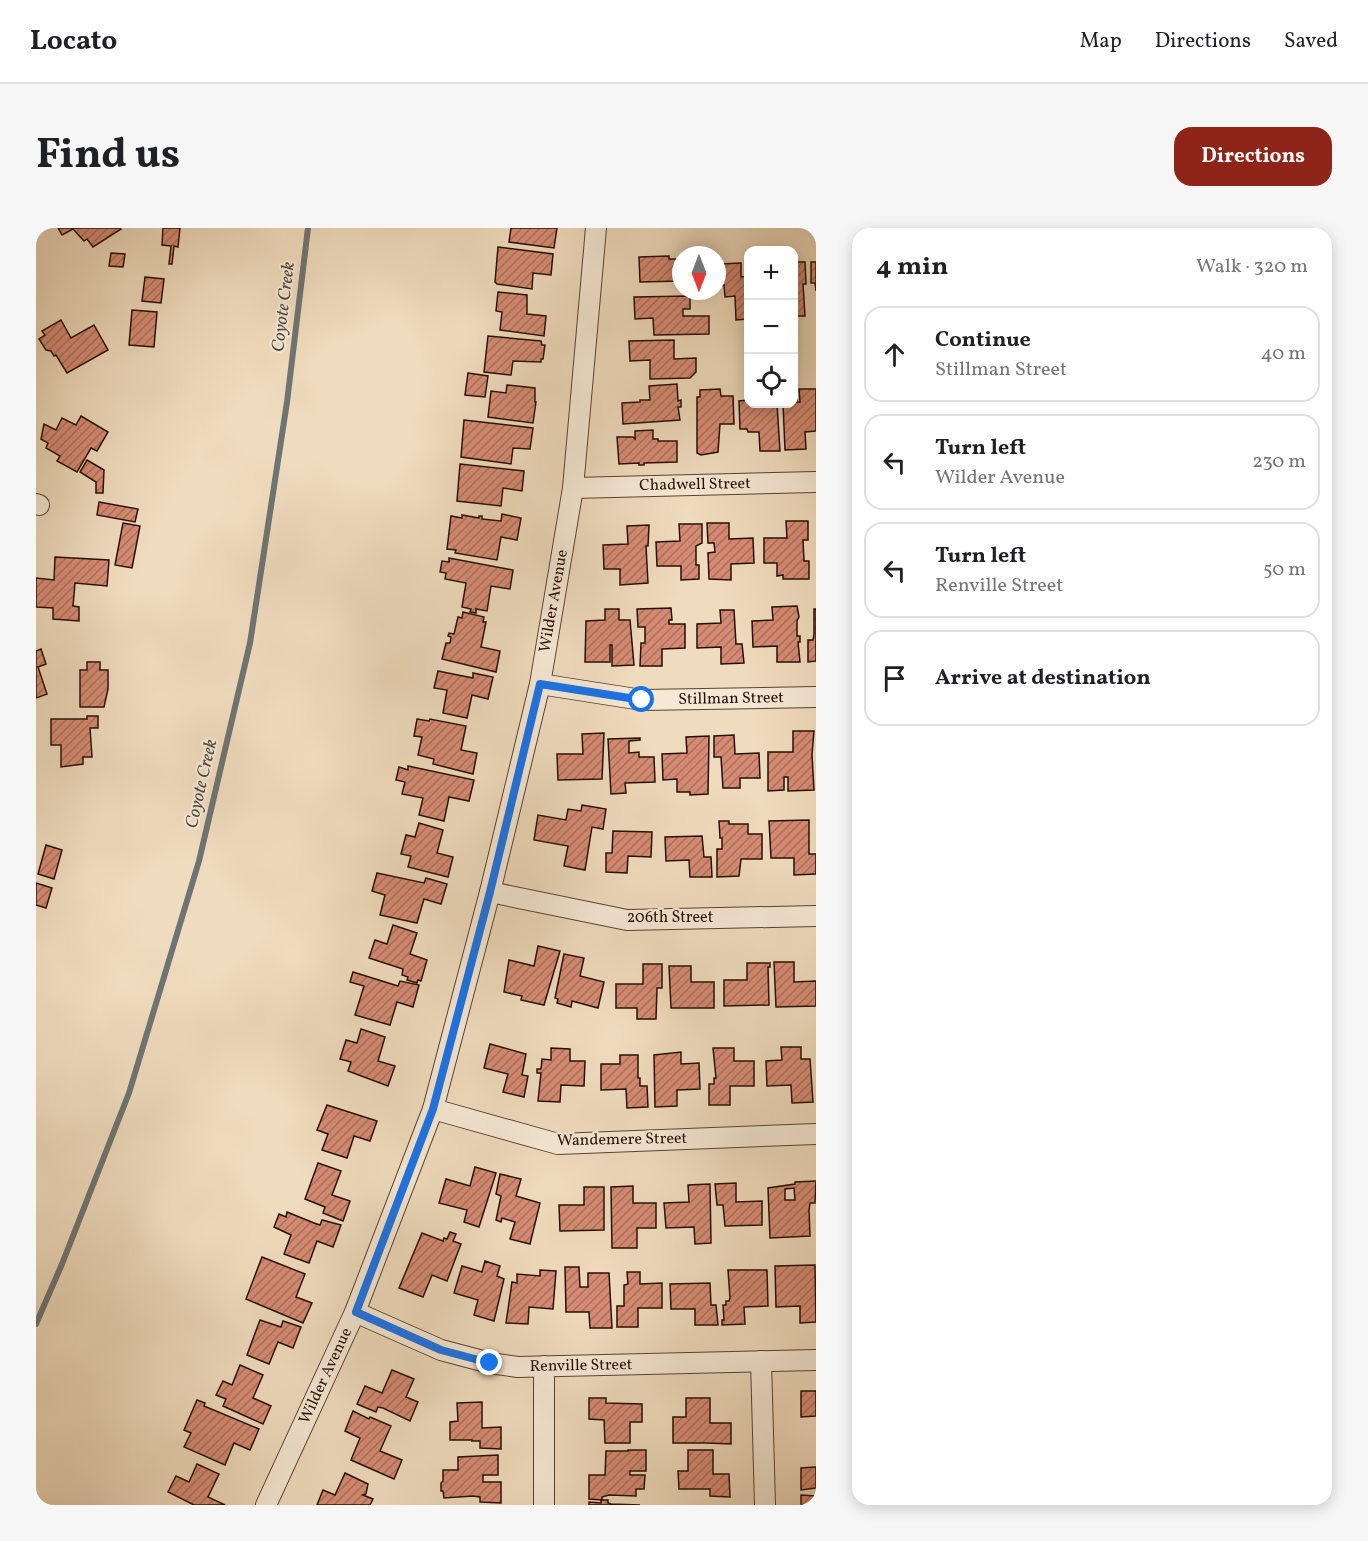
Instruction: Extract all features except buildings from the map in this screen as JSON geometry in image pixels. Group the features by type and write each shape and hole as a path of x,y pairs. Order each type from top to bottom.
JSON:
{"street":[{"name":"Wilder Avenue","path":"266,1505 356,1312 433,1109 490,892 540,684 573,488 596,228"},
{"name":"Chadwell Street","path":"573,488 816,482"},
{"name":"Stillman Street","path":"540,684 642,700 816,697"},
{"name":"206th Street","path":"490,892 627,920 816,916"},
{"name":"Wandemere Street","path":"433,1109 558,1144 816,1134"},
{"name":"Renville Street","path":"356,1312 441,1350 518,1367 816,1360"},
{"path":"761,1361 765,1505"},
{"path":"543,1366 544,1505"}],"waterway":[{"name":"Coyote Creek","path":"36,1324 129,1093 199,861 250,643 287,402 308,228"}],"route":[{"path":"490,1363 441,1350 356,1312 433,1109 490,892 540,684 642,700"}]}
